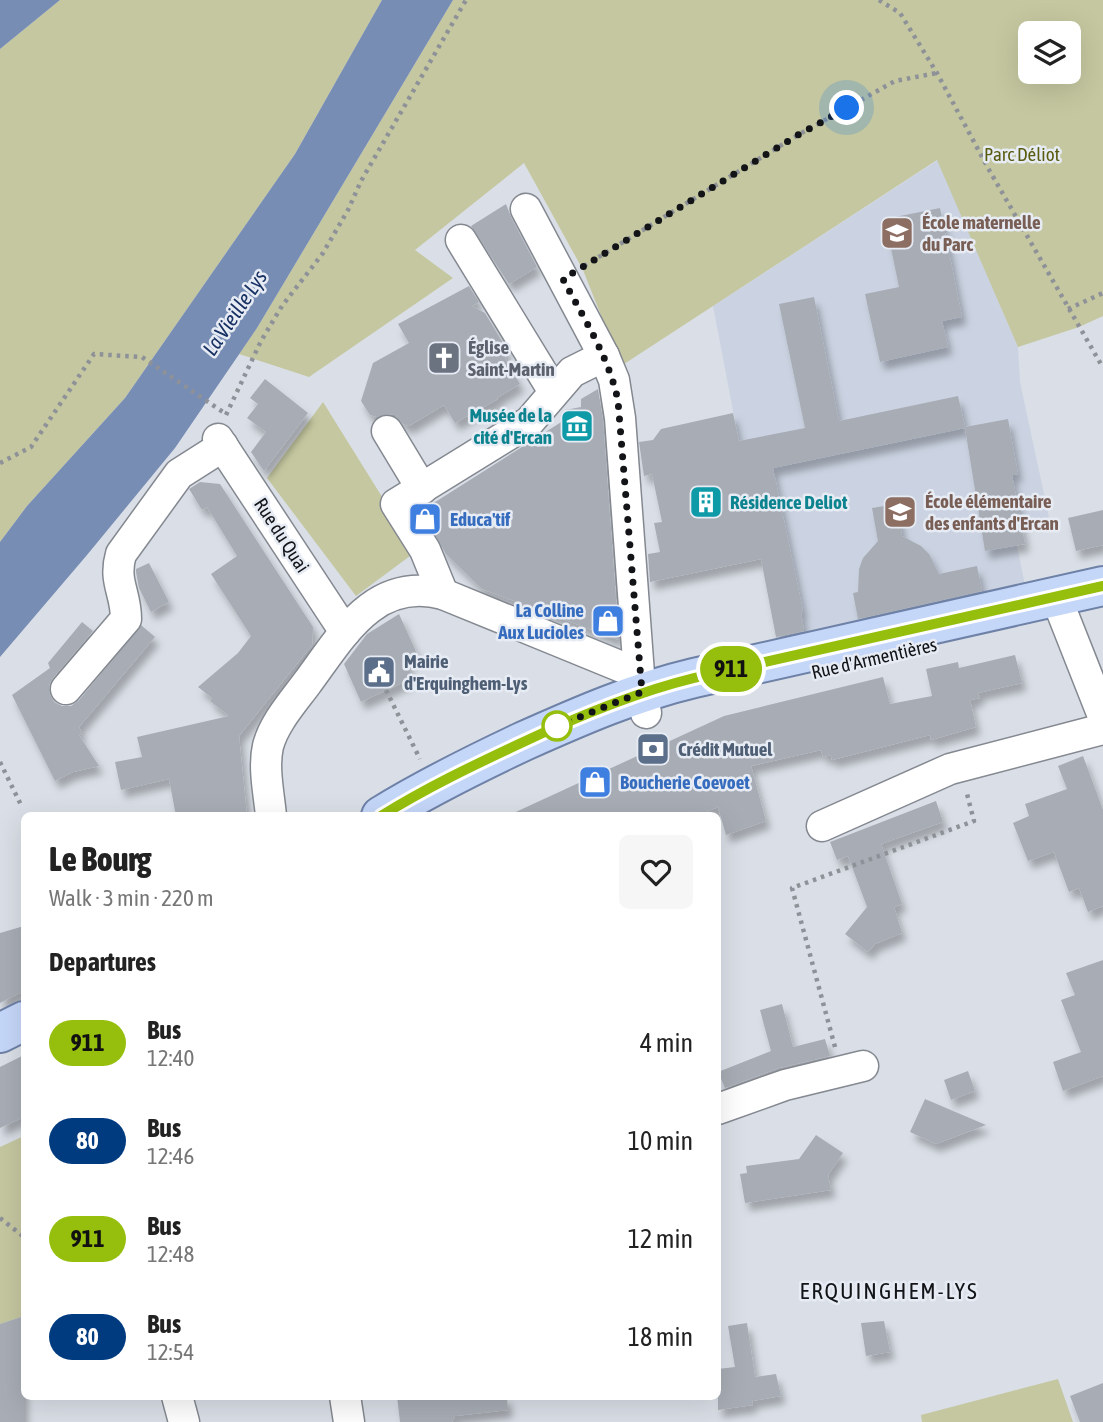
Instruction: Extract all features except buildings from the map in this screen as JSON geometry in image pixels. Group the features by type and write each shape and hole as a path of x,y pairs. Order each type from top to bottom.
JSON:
{"main road":[{"name":"Rue d'Armentières","path":"1059,606 1103,586"},
{"name":"Rue d'Armentières","path":"393,812 430,800 578,716 642,693 694,678 1059,606 1103,607"},
{"path":"0,1033 21,1022"}],"street":[{"path":"526,209 614,380 620,418 642,693"},
{"path":"461,240 554,392"},
{"path":"443,594 425,550 396,504 529,422 572,372 604,356"},
{"path":"387,431 422,489"},
{"name":"Rue du Quai","path":"222,433 345,632"},
{"path":"66,690 126,619 126,605 118,582 117,569 121,554 179,474 222,433"},
{"path":"271,812 267,761 268,746 274,732 345,632 364,611 388,597 410,590 443,594 642,693"},
{"path":"1059,606 1103,716"},
{"path":"822,826 950,769 1103,729"},
{"path":"721,1109 785,1085 852,1068"},
{"path":"178,1400 184,1422"},
{"path":"342,1422 349,1422 346,1400"}],"path":[{"path":"0,463 31,447 94,354 142,357 222,433 261,341 282,306 323,253 361,181 466,0"},
{"path":"879,0 900,13 1102,366"},
{"path":"563,279 798,135 895,81 937,74"},
{"path":"1068,309 1103,293"},
{"path":"386,690 430,800"},
{"path":"0,762 22,807"},
{"path":"852,1068 792,888 974,821 960,767"},
{"path":"0,1218 21,1235"}],"shaded area":[{"path":"938,160 1018,347 1020,382 1049,517 1021,524 1017,546 1025,585 777,641 713,306"}],"green space":[{"path":"60,0 382,0 295,154 125,398 27,506 0,542 0,49"},
{"name":"Parc Déliot","path":"453,0 1103,0 1103,316 1079,327 1018,347 937,160 621,366 583,270 524,163 415,250 453,278 309,377 239,354"},
{"path":"323,402 412,545 410,556 356,596 267,478"},
{"path":"21,1137 21,1317 0,1324 0,1147"},
{"path":"1058,1379 1073,1422 922,1422 921,1415"}],"water":[{"path":"0,0 60,0 0,49"},
{"name":"La Vieille Lys","path":"382,0 453,0 257,328 175,448 0,657 0,542 27,506 125,398 295,154"}],"bus line":[{"name":"911","path":"388,812 471,766 578,716 629,696 694,678 1103,586"}],"place":[{"name":"École maternelle du Parc","path":"897,233"},
{"name":"Église Saint-Martin","path":"444,358"},
{"name":"Musée de la cité d'Ercan","path":"577,426"},
{"name":"Résidence Deliot","path":"706,502"},
{"name":"École élémentaire des enfants d'Ercan","path":"900,512"},
{"name":"Educa'tif","path":"425,519"},
{"name":"La Colline Aux Lucioles","path":"608,621"},
{"name":"Mairie d'Erquinghem-Lys","path":"379,672"},
{"name":"Crédit Mutuel","path":"653,749"},
{"name":"Boucherie Coevoet","path":"595,782"}],"district":[{"name":"ERQUINGHEM-LYS","path":"889,1291"}],"route":[{"path":"557,726 642,692 636,644 620,418 614,380 563,279 798,135 847,108"}]}
